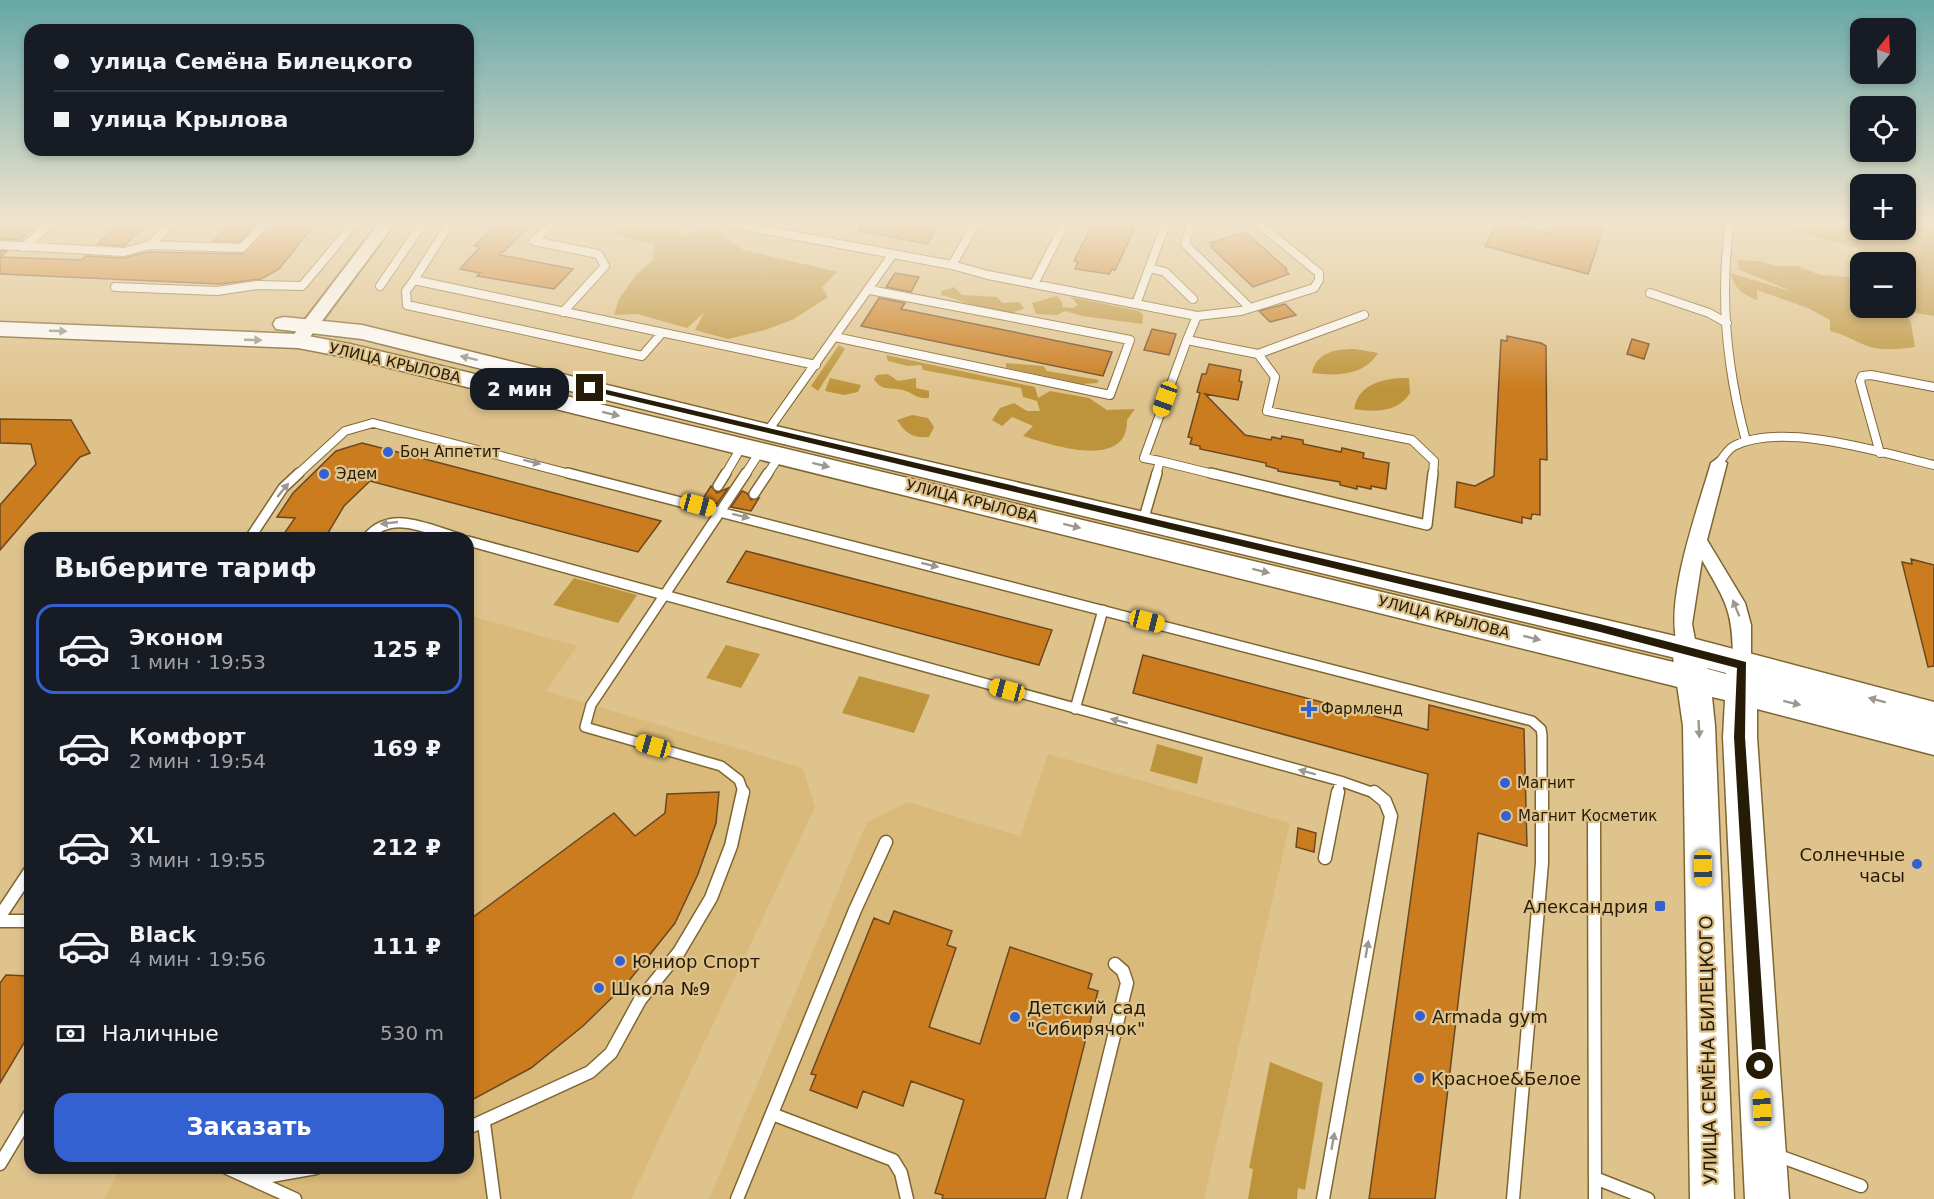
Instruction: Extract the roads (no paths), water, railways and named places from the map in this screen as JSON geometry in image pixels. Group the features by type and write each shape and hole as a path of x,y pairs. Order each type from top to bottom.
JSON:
{"main road":[{"name":"УЛИЦА КРЫЛОВА","path":"2,327 362,332 762,446 1691,664"},
{"name":"УЛИЦА КРЫЛОВА","path":"762,446 1143,521 1743,678 1934,741"},
{"name":"УЛИЦА СЕМЁНА БИЛЕЦКОГО","path":"1691,664 1699,726 1712,1199"},
{"name":"УЛИЦА КРЫЛОВА","path":"1743,678 1934,716"},
{"path":"1743,678 1740,737 1767,1199"}],"street":[{"path":"305,333 345,279"},
{"path":"1691,664 1683,624 1688,578 1719,463"},
{"path":"1699,541 1736,603 1742,625 1743,678"}],"lane":[{"path":"115,287 217,291 257,285 302,286 308,279"},
{"path":"380,286 385,279"},
{"path":"563,312 594,279"},
{"path":"474,1126 557,1085 590,1072 611,1053 640,1000 679,952 711,898 731,846 744,794 739,780 721,766 585,727 591,705 816,365 877,279"},
{"path":"1012,279 1197,316 1213,317 1314,288 1319,279"},
{"path":"1034,284 1037,279"},
{"path":"1136,304 1146,279"},
{"path":"1173,279 1193,299"},
{"path":"1220,279 1250,308"},
{"path":"1725,279 1734,396 1746,441"},
{"path":"662,333 642,356 407,305 406,291 414,280 816,365"},
{"path":"835,337 1110,395 1130,340 870,290"},
{"path":"1650,293 1659,298 1704,309 1727,323"},
{"path":"1186,340 1258,354 1364,315"},
{"path":"1197,316 1186,340 1144,458 1427,525 1434,461 1412,440 1267,411 1275,376 1258,354"},
{"path":"1880,453 1860,381 1862,376 1871,375 1934,387"},
{"path":"254,532 284,488 345,431 373,423 1525,718 1541,729 1542,863 1513,1199"},
{"path":"1719,463 1732,447 1746,441 1777,437 1821,441 1934,465"},
{"path":"718,486 762,446"},
{"path":"754,494 762,446"},
{"path":"1143,521 1160,462"},
{"path":"371,532 375,527 394,521 435,532"},
{"path":"474,543 1340,781 1376,792 1384,798 1390,806 1391,816 1323,1199"},
{"path":"1075,709 1103,610"},
{"path":"1325,858 1340,781"},
{"path":"1594,819 1595,1199"},
{"path":"737,1199 855,910 886,842"},
{"path":"24,881 0,919 24,921"},
{"path":"1074,1199 1127,983 1123,971 1115,964"},
{"path":"772,1114 893,1160 901,1173 907,1199"},
{"path":"484,1123 495,1199"},
{"path":"0,1164 24,1124"},
{"path":"1764,1150 1861,1186"},
{"path":"242,1174 295,1199"},
{"path":"254,1179 282,1174"},
{"path":"1595,1178 1648,1199"}],"place":[{"name":"Бон Аппетит","path":"388,452"},
{"name":"Эдем","path":"324,474"},
{"name":"Фармленд","path":"1309,709"},
{"name":"Магнит","path":"1505,783"},
{"name":"Магнит Косметик","path":"1506,816"},
{"name":"Солнечные часы","path":"1917,864"},
{"name":"Александрия","path":"1660,906"},
{"name":"Юниор Спорт","path":"620,961"},
{"name":"Школа №9","path":"599,988"},
{"name":"Armada gym","path":"1420,1016"},
{"name":"Детский сад \"Сибирячок\"","path":"1015,1017"},
{"name":"Красное&Белое","path":"1419,1078"}]}
